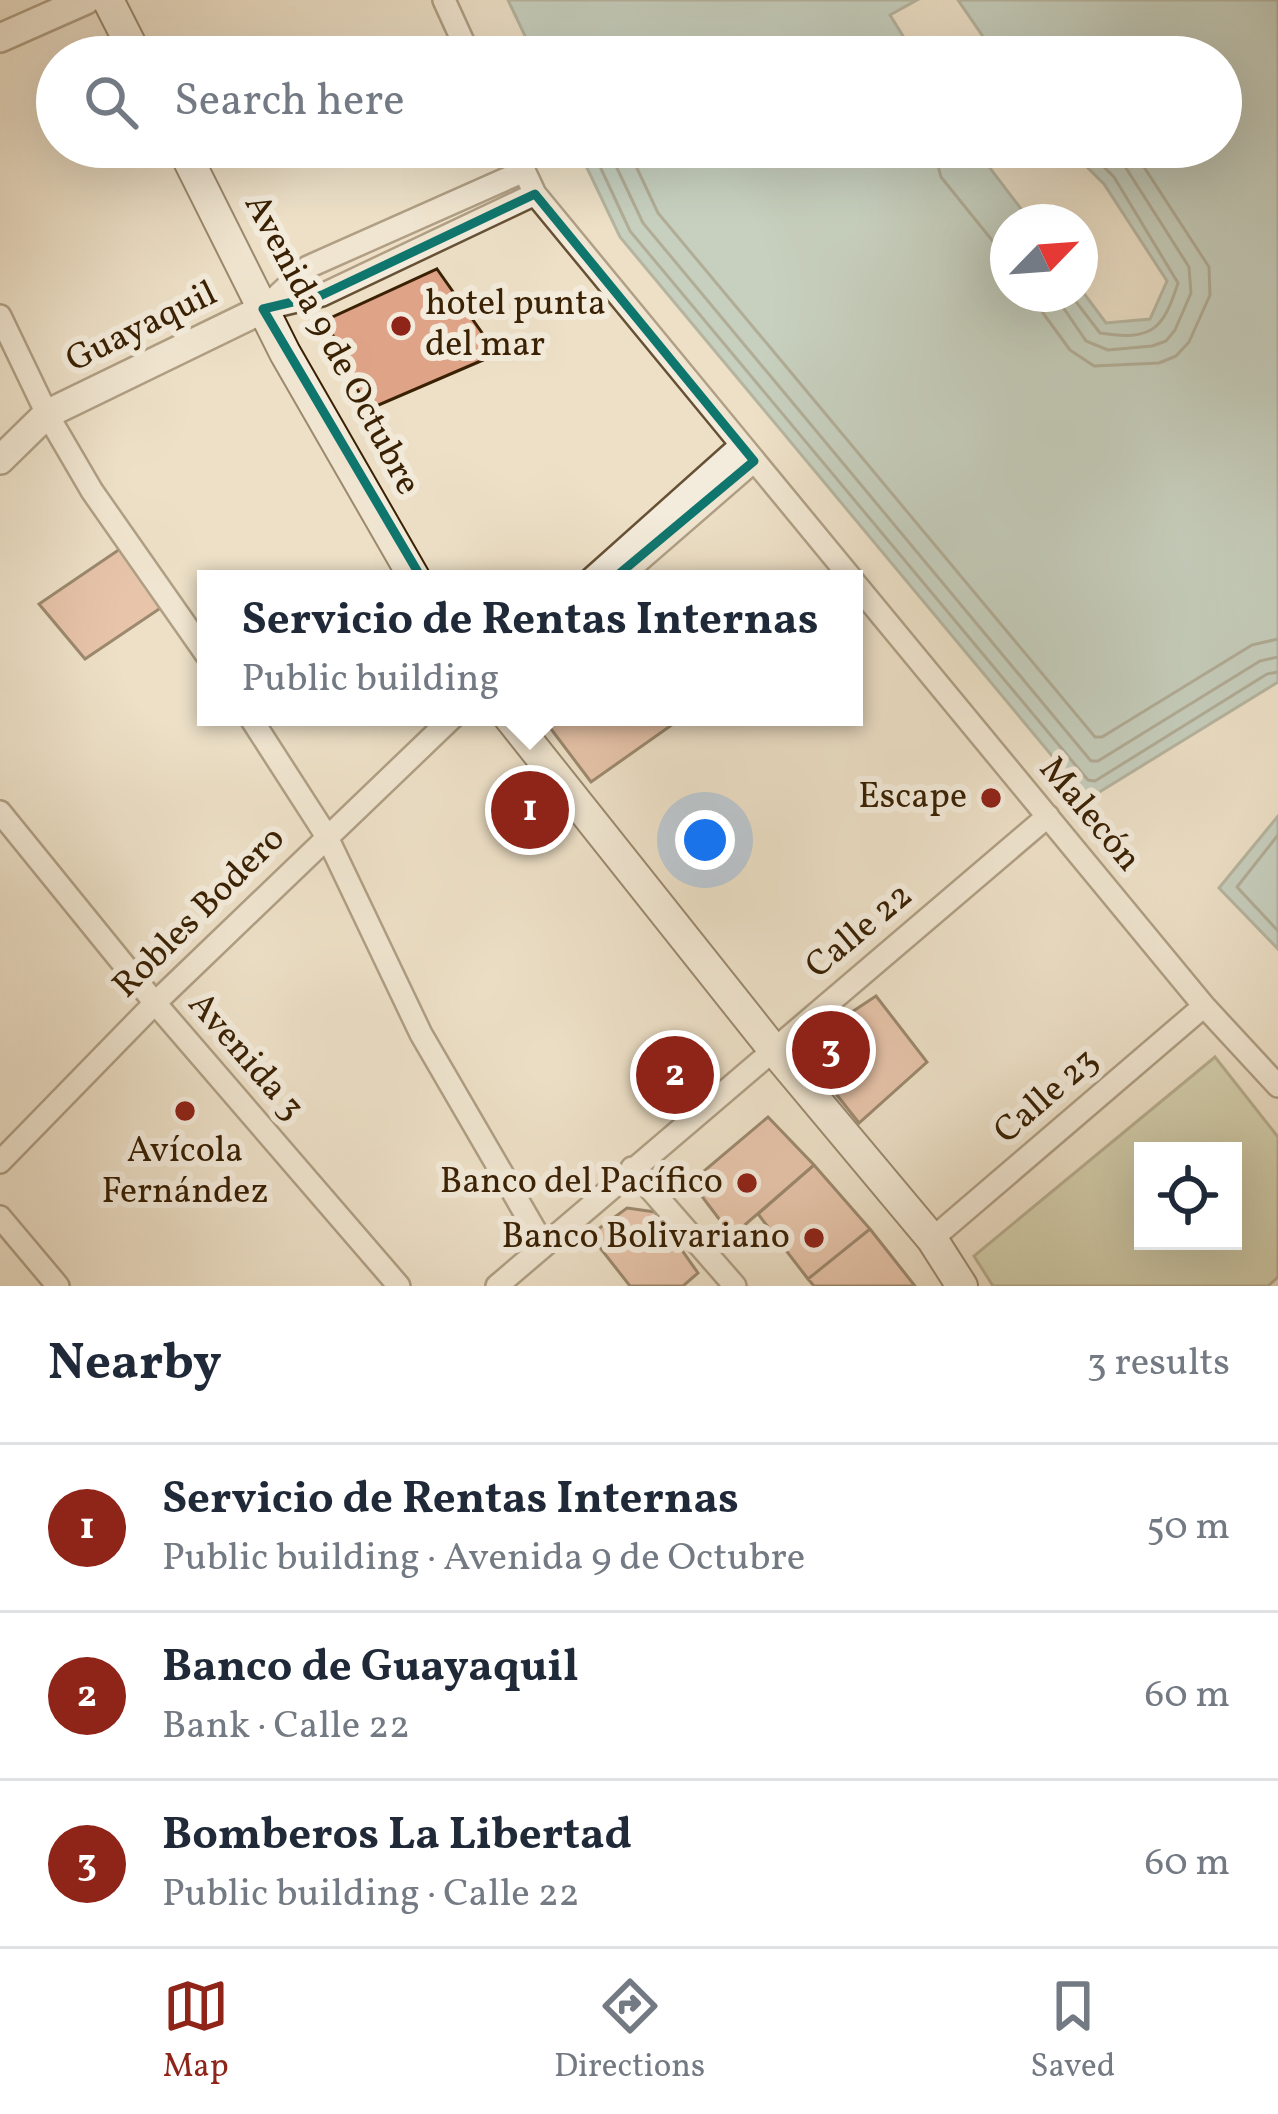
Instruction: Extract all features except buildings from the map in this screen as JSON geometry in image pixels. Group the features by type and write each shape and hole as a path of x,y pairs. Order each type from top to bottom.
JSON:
{"main road":[{"path":"108,0 126,36"},
{"name":"Avenida 9 de Octubre","path":"192,168 263,309 410,570"},
{"path":"516,726 773,1049 932,1239 962,1286"}],"street":[{"path":"444,0 460,36"},
{"path":"0,38 84,1"},
{"name":"Malecón","path":"523,168 535,194 845,570"},
{"name":"Guayaquil","path":"263,309 308,267 524,171"},
{"name":"Guayaquil","path":"0,460 47,414 263,309 322,295 535,194"},
{"path":"0,316 47,414 92,491 197,641"},
{"path":"602,570 748,453"},
{"path":"627,570 748,453"},
{"name":"Malecón","path":"863,592 1204,1006 1278,1086"},
{"path":"256,726 326,835 421,1034 543,1244"},
{"name":"Robles Bodero","path":"0,1162 155,1003 443,726"},
{"name":"Avenida 3","path":"0,812 155,1003 400,1286"},
{"name":"Calle 22","path":"497,1286 1048,816"},
{"name":"Calle 23","path":"932,1239 1204,1006"},
{"path":"632,1168 735,1286"},
{"path":"0,1217 58,1286"}],"highlighted area":[{"path":"535,194 754,461 485,686 263,309 322,295"}],"green space":[{"path":"1215,1057 1278,1137 1278,1277 1268,1286 993,1286 974,1256"}],"water":[{"path":"508,0 917,0 890,15 903,36 525,36"},
{"path":"958,0 1278,0 1278,682 1088,799 620,237 587,168 990,168 1017,204 990,204 990,312 1098,312 1106,323 1150,319 1167,281 1104,184 1088,168 1242,168 1242,36 983,36"},
{"path":"1278,816 1278,949 1219,888"}],"place":[{"name":"hotel punta del mar","path":"401,326"},
{"name":"Escape","path":"991,798"},
{"name":"Servicio de Rentas Internas","path":"530,810"},
{"name":"Bomberos La Libertad","path":"831,1050"},
{"name":"Banco de Guayaquil","path":"675,1075"},
{"name":"Avícola Fernández","path":"185,1111"},
{"name":"Banco del Pacífico","path":"747,1183"},
{"name":"Banco Bolivariano","path":"814,1238"}]}
